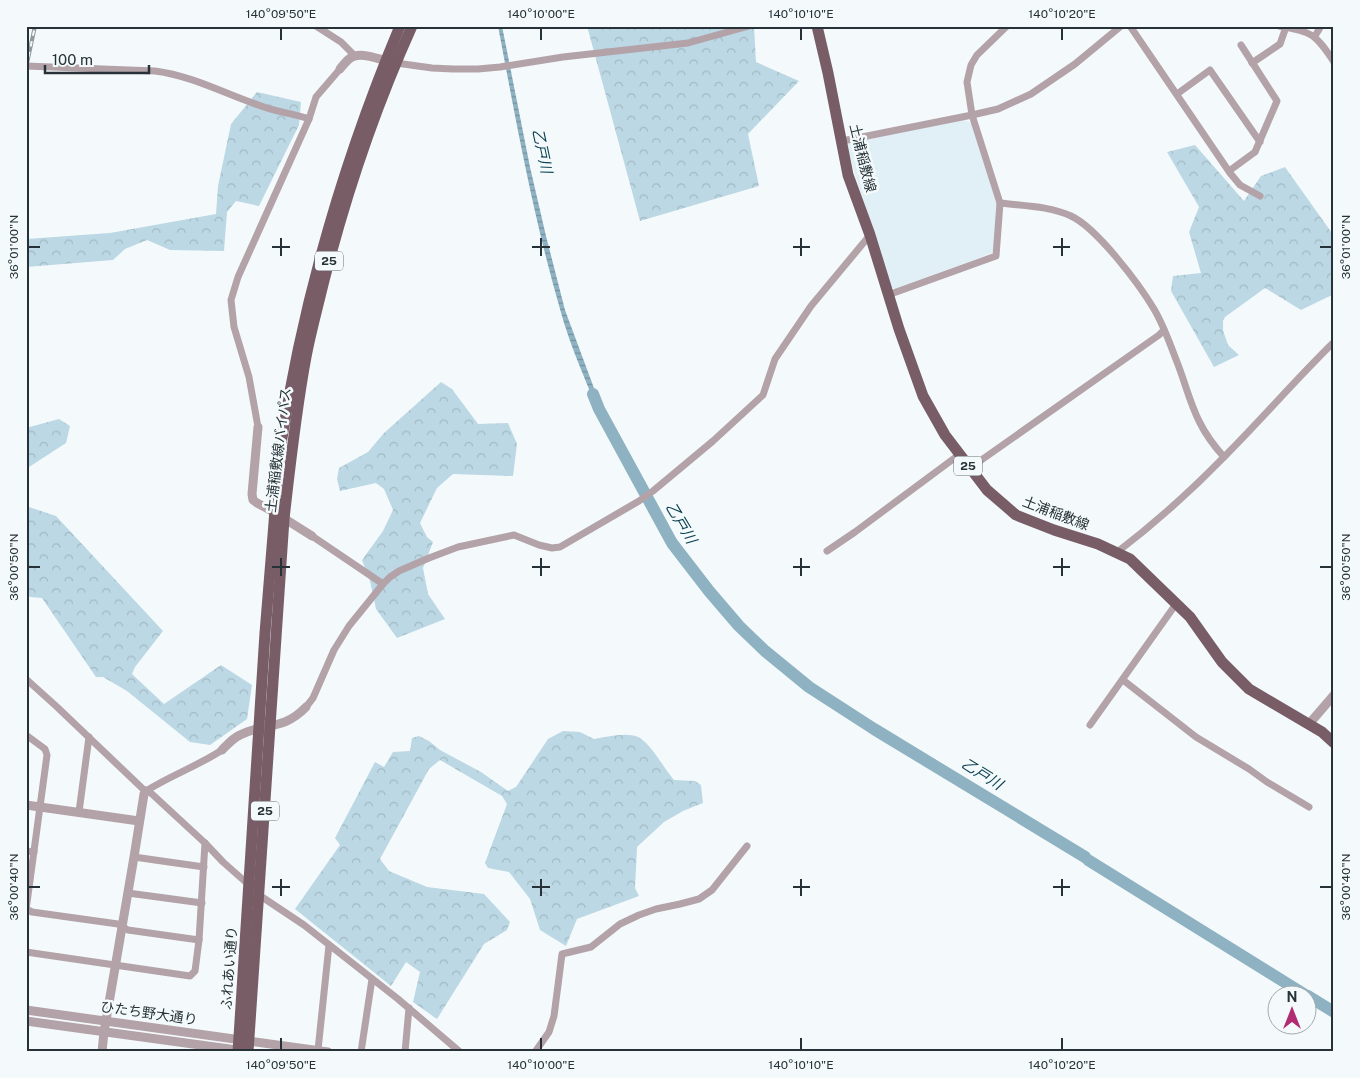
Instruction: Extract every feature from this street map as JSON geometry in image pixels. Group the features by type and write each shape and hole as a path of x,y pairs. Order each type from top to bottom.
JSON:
{"main road":[{"name":"土浦稲敷線バイパス","path":"249,886 258,729 279,516 290,466 306,357 325,277 348,197 374,119 400,26"},
{"name":"土浦稲敷線バイパス","path":"391,62 412,26"},
{"name":"土浦稲敷線","path":"817,26 848,175 870,235 898,329 923,396 945,435 987,490 1016,516 1098,544 1130,559 1190,617 1222,662 1249,689 1322,732 1334,743"},
{"name":"土浦稲敷線バイパス","path":"258,895 271,726 279,516"},
{"name":"ふれあい通り","path":"244,1048 249,886"},
{"name":"ふれあい通り","path":"244,1048 258,895"}],"street":[{"path":"316,26 341,42 356,56"},
{"path":"383,584 312,536 257,504 252,497 258,427 249,377 234,327 231,300 238,277 309,118 316,97 340,68 356,56 425,67 478,69 688,43 749,26"},
{"path":"888,295 996,256 1000,203 972,115 968,82 971,65 977,55 1007,26"},
{"path":"842,140 998,109 1031,94 1075,64 1121,26"},
{"path":"1130,26 1229,171 1240,185 1260,196"},
{"path":"1315,36 1321,26"},
{"path":"1252,63 1280,44 1283,27 1304,30 1315,36 1334,62"},
{"path":"1229,171 1255,152 1277,101 1241,45"},
{"path":"26,66 155,71 173,74 194,80 262,107 309,118"},
{"path":"1177,94 1210,70 1260,142"},
{"path":"1000,203 1055,210 1073,217 1092,231 1133,278 1154,309 1201,424 1224,457"},
{"path":"102,1052 139,821 146,791 162,781 206,760 222,750 241,734 291,720 298,716 317,692 324,672 349,626 383,584 399,571 458,547 514,535 539,545 552,548 560,547 641,499 713,440 763,394 774,359 811,306 870,235"},
{"path":"970,468 1164,330"},
{"path":"1116,552 1193,488 1262,418 1299,376 1334,342"},
{"path":"827,551 960,454"},
{"path":"1090,725 1176,604"},
{"path":"26,678 249,886"},
{"path":"1123,680 1196,736 1267,782 1309,806"},
{"path":"1309,724 1334,695"},
{"path":"26,735 45,749 47,755 40,806 30,851 26,909 32,912 118,924 128,930 199,940"},
{"path":"78,812 89,737"},
{"path":"26,805 139,821"},
{"path":"26,952 190,976 195,971 199,940 205,843"},
{"path":"535,1052 549,1032 554,1016 562,954 590,947 620,924 656,909 699,899 712,890 747,846"},
{"path":"134,857 204,867"},
{"path":"128,893 202,903"},
{"path":"258,895 304,925 409,1008 460,1052"},
{"path":"318,1050 329,945"},
{"path":"361,1052 372,978"},
{"path":"405,1052 409,1008"},
{"name":"ひたち野大通り","path":"26,1010 106,1021 244,1048"},
{"name":"ひたち野大通り","path":"26,1021 244,1048 318,1050 328,1052"}],"shaded area":[{"path":"498,26 502,26 530,167 565,310 601,407 597,409 568,334 550,274 526,168"},
{"path":"962,119 971,123 997,204 994,248 992,253 895,289 891,287 846,143"}],"green space":[{"path":"587,26 754,26 756,62 799,81 748,134 759,186 640,221"},
{"path":"257,92 301,102 299,125 259,206 236,201 227,212 224,251 170,250 147,240 125,249 113,260 26,267 26,239 110,233 216,214 218,186 231,124"},
{"path":"1195,145 1244,201 1261,176 1285,167 1334,236 1334,294 1301,310 1265,288 1225,317 1223,330 1228,345 1239,355 1214,367 1171,291 1173,276 1201,273 1189,232 1199,207 1167,152"},
{"path":"441,382 452,389 478,424 508,423 517,444 513,476 453,474 437,488 420,523 427,537 433,542 423,568 428,594 445,619 397,638 376,609 370,581 362,560 383,531 393,510 384,489 376,483 340,491 337,479 339,468 368,452 384,433"},
{"path":"59,419 70,426 66,443 26,469 26,428"},
{"path":"26,506 56,516 163,631 135,667 132,674 164,704 221,665 252,685 247,719 210,745 190,742 127,691 103,677 96,677 42,598 30,597 26,594"},
{"path":"563,731 580,732 594,739 624,735 640,738 674,780 695,781 701,785 703,803 683,811 664,822 637,847 635,888 639,896 577,919 566,946 540,930 530,899 509,872 488,868 485,863 507,804 502,796 440,760 429,769 380,859 389,871 427,887 484,894 510,922 507,930 484,944 437,1019 413,1002 420,972 406,962 391,986 295,909 340,845 335,838 375,762 384,767 393,752 410,751 412,738 419,736 440,750 481,772 508,791 516,787 548,739"}],"waterway":[{"name":"乙戸川","path":"593,394 599,409 672,543 739,626 765,651 809,687 874,729 1085,857"},
{"name":"乙戸川","path":"1088,860 1291,986"},
{"name":"乙戸川","path":"1318,1002 1334,1012"}],"railway":[{"path":"26,68 35,26"}]}
